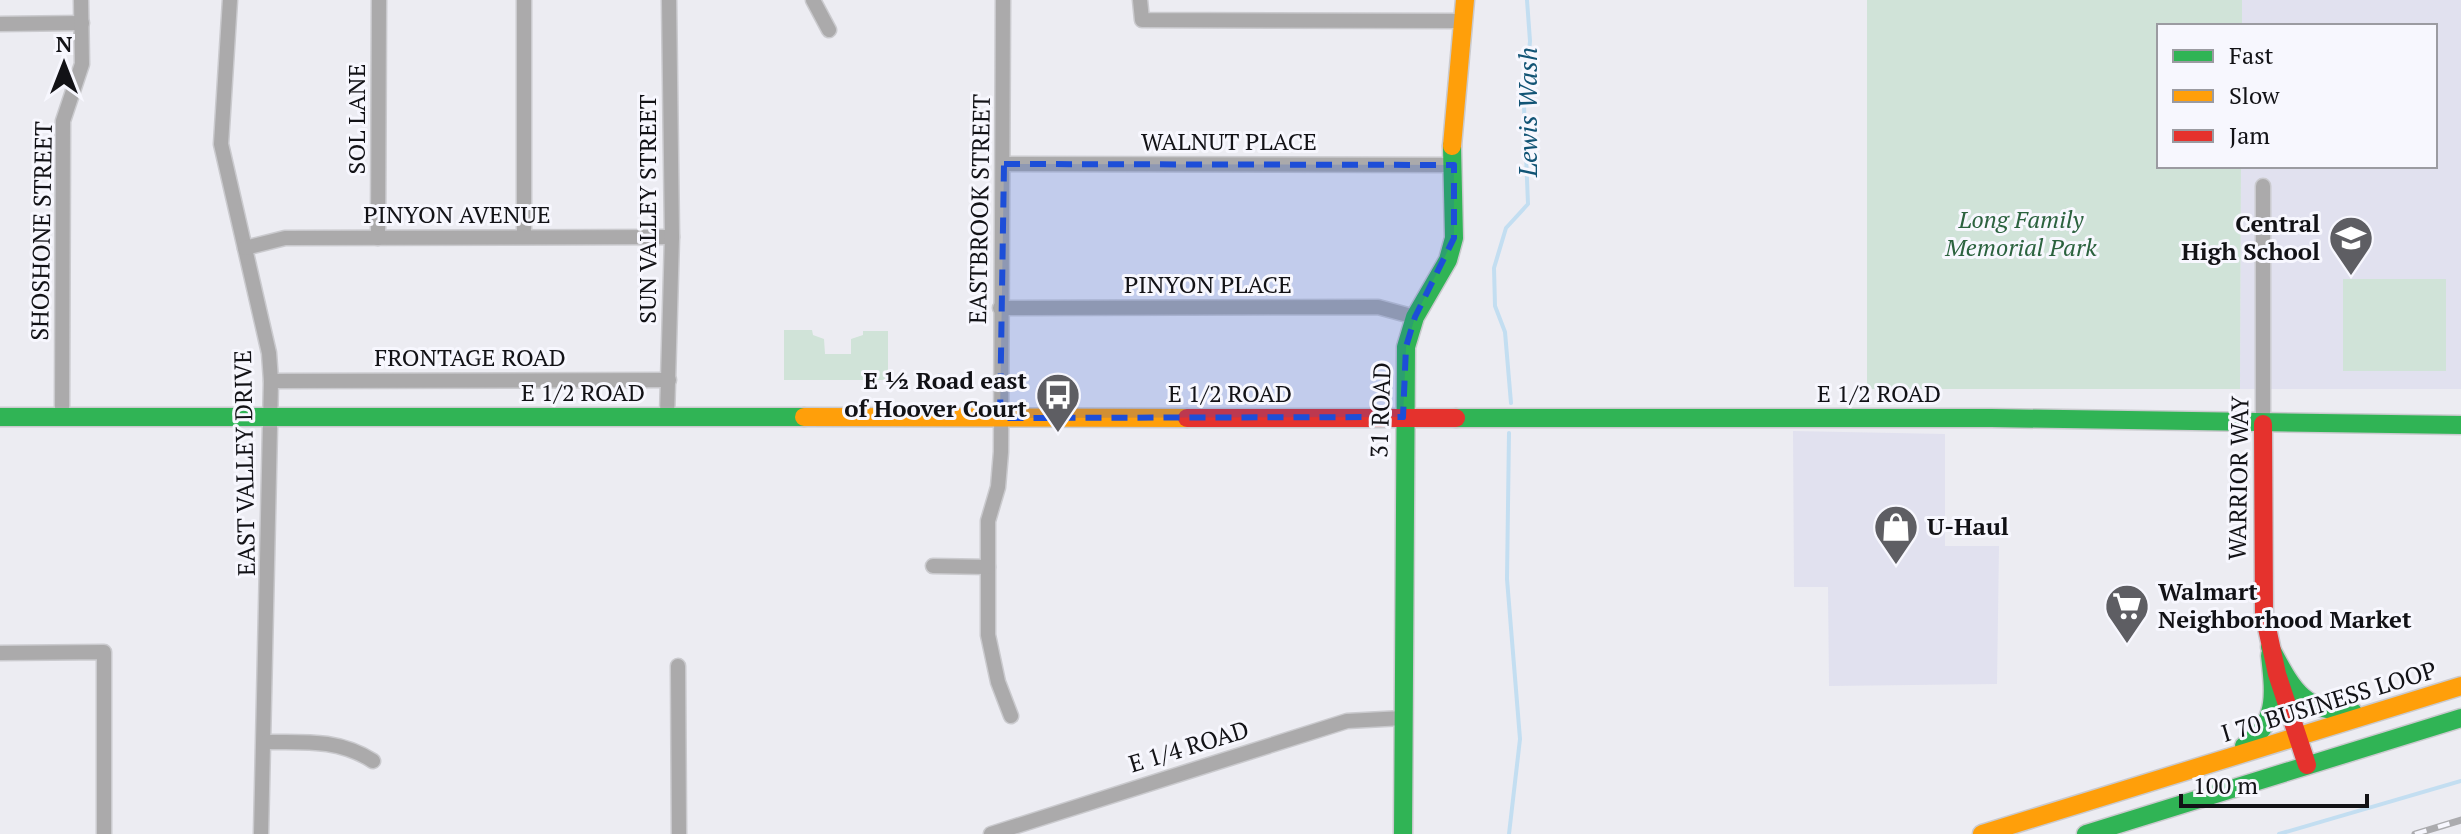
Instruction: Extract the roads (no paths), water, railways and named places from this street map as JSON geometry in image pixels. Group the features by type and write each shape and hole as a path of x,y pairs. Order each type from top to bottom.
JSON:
{"main road":[{"name":"31 ROAD","path":"1403,834 1403,417 1406,347 1415,317 1448,260 1454,238 1452,120 1465,0"},
{"name":"E 1/2 ROAD","path":"0,417 1975,418 2461,425"},
{"name":"WARRIOR WAY","path":"2263,424 2262,583 2270,647 2307,765"},
{"path":"2270,647 2293,689 2317,709 2337,713 2359,712 2430,696"},
{"path":"2172,775 2240,748 2266,732 2273,711 2270,647"},
{"name":"I 70 BUSINESS LOOP","path":"1982,834 2461,686"},
{"path":"2086,834 2461,718"}],"street":[{"name":"SHOSHONE STREET","path":"62,417 63,121 82,64 81,0"},
{"name":"EAST VALLEY DRIVE","path":"230,0 221,144 269,353 271,381 266,742 261,769 261,834"},
{"name":"SOL LANE","path":"378,238 379,0"},
{"path":"524,0 524,237"},
{"name":"SUN VALLEY STREET","path":"667,417 672,237 669,0"},
{"path":"813,0 829,30"},
{"name":"EASTBROOK STREET","path":"1003,0 1000,418 998,487 988,521 988,635 998,682 1011,716"},
{"path":"1140,0 1142,20 1463,21"},
{"path":"0,24 82,23"},
{"name":"WALNUT PLACE","path":"1004,164 1454,165"},
{"name":"WARRIOR WAY","path":"2263,186 2263,424"},
{"name":"PINYON AVENUE","path":"245,248 285,238 672,237"},
{"name":"PINYON PLACE","path":"1000,308 1378,307 1415,317"},
{"name":"FRONTAGE ROAD","path":"271,381 669,380"},
{"path":"933,566 988,567"},
{"path":"0,653 104,652 104,834"},
{"path":"678,666 679,834"},
{"name":"E 1/4 ROAD","path":"991,834 1347,721 1403,718"},
{"path":"266,742 325,742 354,749 373,761"},
{"path":"1046,817 1047,834"}],"waterway":[{"name":"Lewis Wash","path":"1511,403 1505,332 1495,306 1494,268 1506,228 1528,204 1524,106 1530,41 1527,0"},
{"name":"Lewis Wash","path":"1509,433 1507,579 1520,739 1509,834"},
{"path":"2279,834 2461,781"}],"railway":[{"path":"2415,834 2461,820"}],"place":[{"name":"Central High School","path":"2351,277"},
{"name":"E ½ Road east of Hoover Court","path":"1058,434"},
{"name":"U-Haul","path":"1896,566"},
{"name":"Walmart Neighborhood Market","path":"2127,645"}],"park label":[{"name":"Long Family Memorial Park","path":"2021,234"}]}
